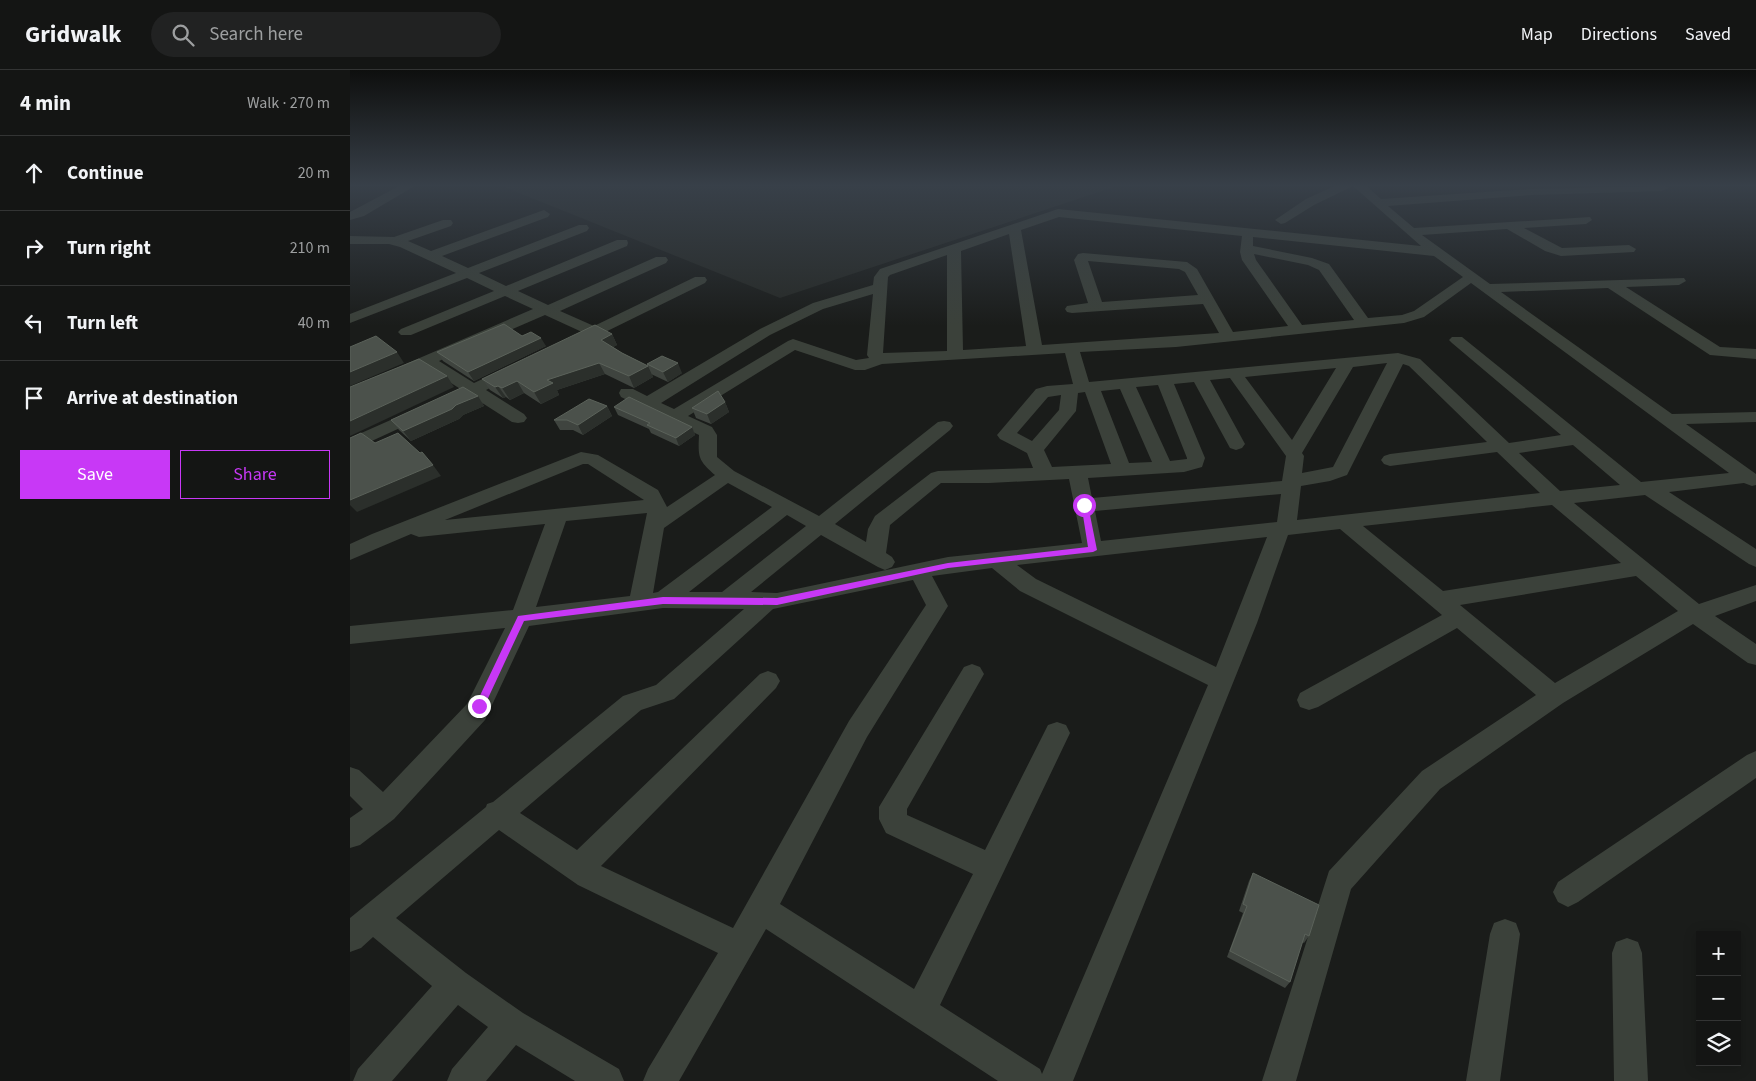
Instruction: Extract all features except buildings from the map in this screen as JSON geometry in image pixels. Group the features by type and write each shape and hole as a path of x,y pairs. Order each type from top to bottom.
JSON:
{"street":[{"path":"350,240 396,241 424,231"},
{"path":"431,256 498,231"},
{"path":"350,319 576,231"},
{"path":"880,359 875,355 881,277 888,270 1002,231"},
{"path":"1015,231 1034,350"},
{"path":"1230,231 1438,252"},
{"path":"1411,232 1422,231"},
{"path":"1520,231 1561,252 1629,249"},
{"path":"1411,232 1752,480"},
{"path":"1248,233 1247,249 1249,260 1298,330"},
{"path":"396,241 594,332"},
{"path":"406,332 622,243"},
{"path":"954,248 955,355"},
{"path":"1247,249 1312,262 1324,267 1364,323"},
{"path":"1096,307 1081,260 1083,257 1177,264 1186,267 1229,337"},
{"path":"350,394 661,260"},
{"path":"675,416 793,344 855,365 864,365 880,359 1176,342 1229,337 1414,316 1471,277"},
{"path":"568,344 700,280"},
{"path":"1486,288 1679,281"},
{"path":"1610,284 1716,352 1756,354"},
{"path":"648,403 774,327 818,306 880,286"},
{"path":"1072,309 1207,299"},
{"path":"1457,340 1576,439 1643,489 1756,559"},
{"path":"1071,348 1081,387 1122,470"},
{"path":"1084,505 1292,484 1340,471 1398,358"},
{"path":"1045,474 1035,450 1008,437 1007,433 1042,393 1081,387 1348,362 1398,358 1414,362 1556,498 1696,614 1756,656"},
{"path":"428,360 518,418"},
{"path":"1293,453 1348,362"},
{"path":"453,396 525,365"},
{"path":"1056,1081 1246,623 1283,528 1292,484 1295,460 1293,453 1234,373"},
{"path":"1199,376 1236,444"},
{"path":"875,554 879,525 932,480 945,476 989,477 1122,470 1190,465 1195,463 1196,458 1164,379"},
{"path":"1126,383 1164,467"},
{"path":"1035,450 1067,411 1081,387"},
{"path":"627,393 706,431 708,435 707,455 709,460 727,475 875,554 908,574 936,606 858,729 761,909 660,1081"},
{"path":"350,444 436,404"},
{"path":"1666,419 1756,418"},
{"path":"726,601 944,426"},
{"path":"1390,460 1576,439"},
{"path":"350,553 394,533 581,458 592,458 651,495 657,515 640,603"},
{"path":"1077,472 1093,550"},
{"path":"394,533 558,516 657,515 727,475"},
{"path":"350,635 521,618 663,600 777,602 948,566 1556,498 1752,480"},
{"path":"663,600 786,506"},
{"path":"350,835 384,810 476,712 521,618 558,516"},
{"path":"1345,522 1554,696"},
{"path":"996,560 1028,585 1222,681"},
{"path":"1439,600 1640,568"},
{"path":"1279,1081 1339,881 1431,780 1554,696 1686,617 1756,593"},
{"path":"608,1081 512,1024 455,984 362,927 497,813 632,703 641,698 655,697 666,692 768,601"},
{"path":"1309,700 1459,616"},
{"path":"972,674 893,808 892,813 896,824 991,868"},
{"path":"578,869 768,680"},
{"path":"920,1012 1057,733"},
{"path":"1568,892 1756,763"},
{"path":"350,779 384,810"},
{"path":"497,813 578,869 738,947"},
{"path":"761,909 1028,1081"},
{"path":"1483,1081 1505,934"},
{"path":"1628,953 1631,1081"},
{"path":"370,1081 455,984"},
{"path":"464,1081 512,1024"}],"shaded area":[{"path":"614,231 981,231 780,298"}],"route":[{"path":"479,706 521,618 663,600 777,602 948,566 1093,550 1084,505"}]}
